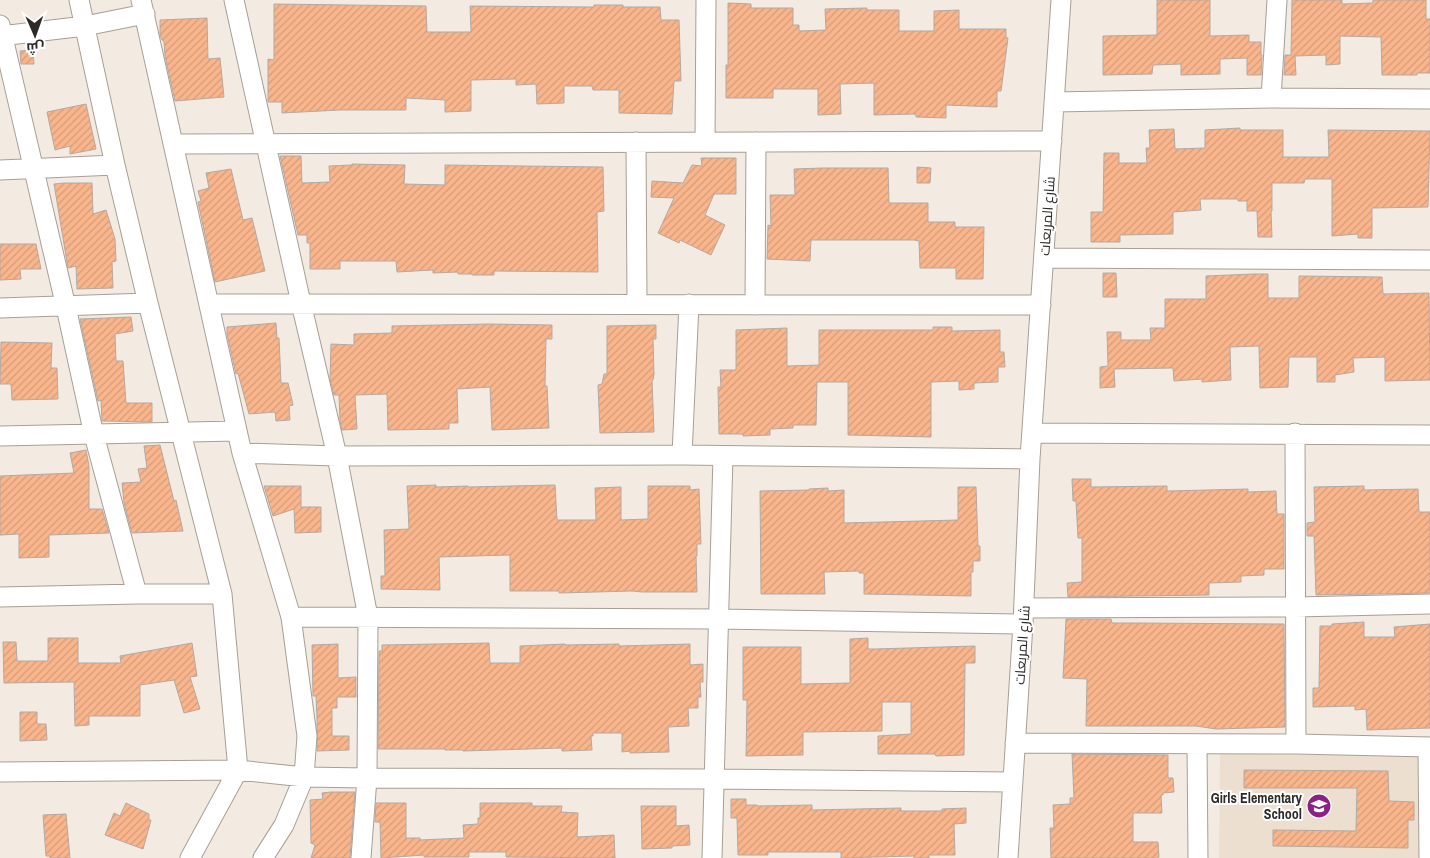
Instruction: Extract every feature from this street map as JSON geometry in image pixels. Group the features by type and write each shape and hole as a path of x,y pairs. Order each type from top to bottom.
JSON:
{"street":[{"path":"79,0 115,165 148,303 222,594 238,770 190,858"},
{"path":"234,0 300,303 337,456 368,617 366,778 361,858"},
{"path":"705,142 706,0"},
{"name":"شارع المربعات","path":"1008,858 1024,616 1030,459 1061,0"},
{"path":"1271,98 1277,0"},
{"path":"137,594 94,435 1,32 84,26 143,7 242,453 291,617 307,736 304,777 284,825 264,858"},
{"path":"1054,102 1271,98 1430,98"},
{"path":"174,144 1052,141"},
{"path":"636,142 638,304"},
{"path":"755,305 756,142"},
{"path":"0,170 115,165"},
{"path":"1044,258 1430,260"},
{"path":"0,308 148,303"},
{"path":"210,304 1041,305"},
{"path":"682,455 689,304"},
{"path":"0,436 237,431"},
{"path":"1032,432 1430,435"},
{"path":"1295,433 1296,744"},
{"path":"242,453 337,456 682,455 1030,459"},
{"path":"712,858 723,456"},
{"path":"0,597 222,594"},
{"path":"291,617 718,619 1024,616 1430,604"},
{"path":"1015,743 1296,744 1429,747 1429,858"},
{"path":"1198,744 1198,858"},
{"path":"0,772 238,770 304,777 366,778 1012,782"}],"shaded area":[{"name":"Girls Elementary School","path":"1220,754 1420,755 1419,858 1219,858"}],"building":[{"path":"1157,0 1210,0 1210,36 1249,35 1249,42 1261,42 1261,75 1247,75 1247,58 1220,59 1220,74 1181,75 1181,64 1153,65 1152,74 1103,75 1103,36 1157,35"},
{"path":"1292,0 1342,0 1342,4 1373,3 1373,0 1426,0 1426,19 1430,19 1430,73 1382,75 1381,37 1340,36 1340,64 1326,65 1326,55 1295,56 1296,75 1284,75 1285,55 1291,55"},
{"path":"728,3 751,4 751,8 793,8 793,25 799,25 799,31 826,30 825,9 867,8 867,10 899,10 899,31 934,31 934,11 959,10 959,29 1006,29 1006,38 1008,38 1001,91 997,91 997,107 946,105 946,118 916,117 916,114 874,115 874,83 840,84 841,114 818,115 818,89 773,89 773,98 726,98"},
{"path":"274,4 426,6 427,32 471,32 470,6 594,7 594,5 623,5 623,7 660,7 661,20 679,20 681,81 674,81 672,114 619,113 619,90 593,90 592,86 564,86 564,103 537,104 536,84 516,85 516,79 471,80 471,111 445,112 445,100 406,98 406,110 340,110 282,113 282,102 268,102 268,59 274,60"},
{"path":"207,18 208,59 220,58 224,97 175,101 165,56 164,41 160,35 160,20"},
{"path":"33,50 34,64 21,64 20,51"},
{"path":"86,104 96,149 70,154 70,146 55,150 47,112"},
{"path":"1240,128 1240,130 1283,130 1283,157 1329,157 1328,130 1430,131 1428,207 1372,208 1372,238 1358,238 1358,234 1332,236 1332,179 1305,179 1304,183 1272,183 1272,237 1258,237 1257,211 1247,211 1247,201 1238,201 1238,199 1200,199 1201,210 1173,212 1173,234 1120,235 1120,242 1091,242 1091,212 1103,212 1104,153 1119,153 1119,163 1147,163 1146,148 1150,148 1149,130 1174,129 1175,149 1205,148 1205,130"},
{"path":"280,156 301,156 302,183 330,182 329,166 352,164 405,165 404,184 445,185 445,165 603,167 604,211 597,212 598,272 494,271 494,275 472,275 458,274 458,272 433,273 433,270 397,272 396,261 340,261 340,269 310,269 310,243 307,243 307,235 298,235"},
{"path":"701,158 736,158 736,194 714,194 705,215 725,225 711,255 680,240 679,243 658,233 674,198 651,197 652,181 683,183 692,165 702,166"},
{"path":"917,167 931,168 930,183 917,183"},
{"path":"888,168 889,203 928,203 928,222 955,222 955,227 984,227 983,279 956,279 956,268 920,268 919,241 914,240 811,240 810,261 767,259 768,225 771,226 770,195 795,195 794,169"},
{"path":"231,169 243,220 252,218 265,271 215,282 198,202 201,201 198,191 209,188 206,173"},
{"path":"92,183 93,214 106,210 115,239 116,261 112,262 113,288 77,289 76,266 68,268 54,184"},
{"path":"0,244 36,244 41,269 20,269 21,279 0,280"},
{"path":"1103,273 1116,273 1117,297 1103,297"},
{"path":"1268,274 1268,298 1299,298 1299,276 1382,277 1383,294 1429,293 1430,380 1385,381 1385,357 1353,358 1354,372 1335,375 1335,382 1317,382 1317,357 1289,357 1288,387 1260,388 1259,346 1230,347 1231,380 1202,382 1202,379 1174,381 1173,368 1114,369 1115,387 1100,388 1100,367 1108,366 1107,332 1121,332 1121,340 1151,340 1150,328 1165,328 1165,299 1206,299 1206,276"},
{"path":"131,317 133,331 115,334 116,361 123,361 126,403 152,403 152,422 102,421 101,400 98,401 80,319"},
{"path":"276,323 277,338 279,338 281,383 288,383 293,405 289,406 290,420 276,421 275,412 249,414 238,373 236,374 227,334 227,327"},
{"path":"552,325 552,339 546,339 545,386 547,386 549,428 492,430 490,387 457,389 458,423 449,423 449,429 388,430 387,394 355,395 357,429 342,430 339,395 334,395 330,379 331,344 354,345 354,334 392,333 392,326"},
{"path":"656,325 656,339 653,339 654,374 652,380 654,432 600,433 598,385 602,384 604,374 607,374 607,326"},
{"path":"933,327 952,327 952,331 1000,330 1000,352 1004,352 1005,367 998,367 998,382 974,383 974,389 959,390 959,381 931,382 931,437 848,435 848,382 817,382 816,425 793,425 793,428 770,429 770,435 743,436 743,434 719,434 718,387 721,387 720,370 736,370 736,330 787,328 787,366 819,365 819,330 933,330"},
{"path":"1,342 52,343 51,368 57,368 58,399 12,400 11,384 0,384"},
{"path":"160,445 183,531 132,533 124,503 122,483 141,482 138,469 147,468 144,446"},
{"path":"86,450 89,466 89,509 102,509 109,533 49,535 49,557 19,558 19,534 0,535 0,476 74,473 70,453"},
{"path":"1072,479 1091,479 1091,487 1167,486 1167,491 1248,489 1248,492 1276,491 1277,514 1284,514 1284,569 1264,569 1264,575 1241,576 1241,582 1209,583 1209,595 1068,597 1067,583 1082,582 1082,538 1078,538 1076,501 1073,501"},
{"path":"436,485 436,487 468,487 555,485 557,520 596,520 595,488 621,487 621,520 648,519 648,486 690,486 690,490 699,489 701,544 697,544 696,556 697,592 559,593 559,591 510,591 510,555 439,557 440,590 381,589 381,576 385,576 384,530 409,529 407,486"},
{"path":"264,486 301,486 301,507 321,507 321,532 295,533 294,509 273,516"},
{"path":"1364,486 1364,490 1418,489 1419,512 1430,512 1430,593 1316,595 1314,536 1307,536 1307,523 1315,522 1314,487"},
{"path":"958,487 976,487 980,561 973,561 971,596 864,594 864,573 859,573 859,571 824,572 825,594 761,594 760,491 828,488 828,491 844,490 844,523 958,520"},
{"path":"1066,619 1111,619 1112,623 1284,624 1285,727 1216,729 1196,726 1086,726 1087,679 1063,678"},
{"path":"1364,622 1364,637 1395,637 1394,627 1430,624 1430,728 1367,730 1366,709 1355,710 1355,706 1313,707 1313,688 1319,688 1320,626"},
{"path":"48,638 78,638 78,663 121,663 120,656 192,643 197,676 190,677 200,709 184,713 174,680 140,685 140,716 89,716 89,725 75,726 74,682 4,683 3,642 16,642 17,661 48,661"},
{"path":"868,638 868,649 975,646 975,663 965,663 964,755 878,754 878,736 911,734 911,702 882,702 882,731 803,732 803,755 746,756 747,700 743,700 743,647 801,647 801,684 850,683 850,639"},
{"path":"489,643 490,663 520,663 520,646 690,644 690,665 703,664 703,682 700,682 701,697 698,697 698,708 688,708 689,726 668,727 669,752 622,752 622,733 593,733 593,736 591,736 592,750 562,751 562,748 463,751 445,749 378,749 379,651 382,651 382,645"},
{"path":"338,644 338,678 356,677 356,697 337,697 337,708 332,708 332,736 349,736 349,750 317,751 316,696 313,696 312,645"},
{"path":"20,712 37,712 37,724 46,724 47,740 20,741"},
{"path":"1072,754 1168,755 1168,778 1173,778 1174,792 1161,795 1162,813 1133,813 1133,842 1158,842 1159,857 1051,858 1050,828 1054,828 1053,805 1070,804 1070,798 1074,798"},
{"path":"1244,770 1388,771 1389,801 1414,802 1414,820 1408,820 1408,848 1273,846 1273,830 1356,831 1357,788 1244,788"},
{"path":"355,792 350,858 311,858 315,845 311,843 310,800 323,799 322,793"},
{"path":"731,799 746,799 746,805 757,806 812,805 812,810 901,808 901,811 942,811 942,809 966,808 966,823 954,824 955,855 929,855 929,858 914,858 914,856 841,858 841,852 768,852 768,855 738,855 737,818 731,818"},
{"path":"126,803 149,814 149,820 151,820 143,849 105,835 114,813 120,816"},
{"path":"376,803 406,803 406,838 420,838 420,840 464,838 463,825 478,824 480,803 532,803 532,806 562,806 561,812 578,813 577,837 614,835 615,858 506,857 506,852 469,852 469,857 424,857 424,855 381,858 380,822 375,822"},
{"path":"641,806 676,806 676,826 689,825 690,845 642,849"},
{"path":"66,814 70,858 50,858 50,856 46,856 43,815"}],"place":[{"name":"Girls Elementary School","path":"1319,806"}]}
